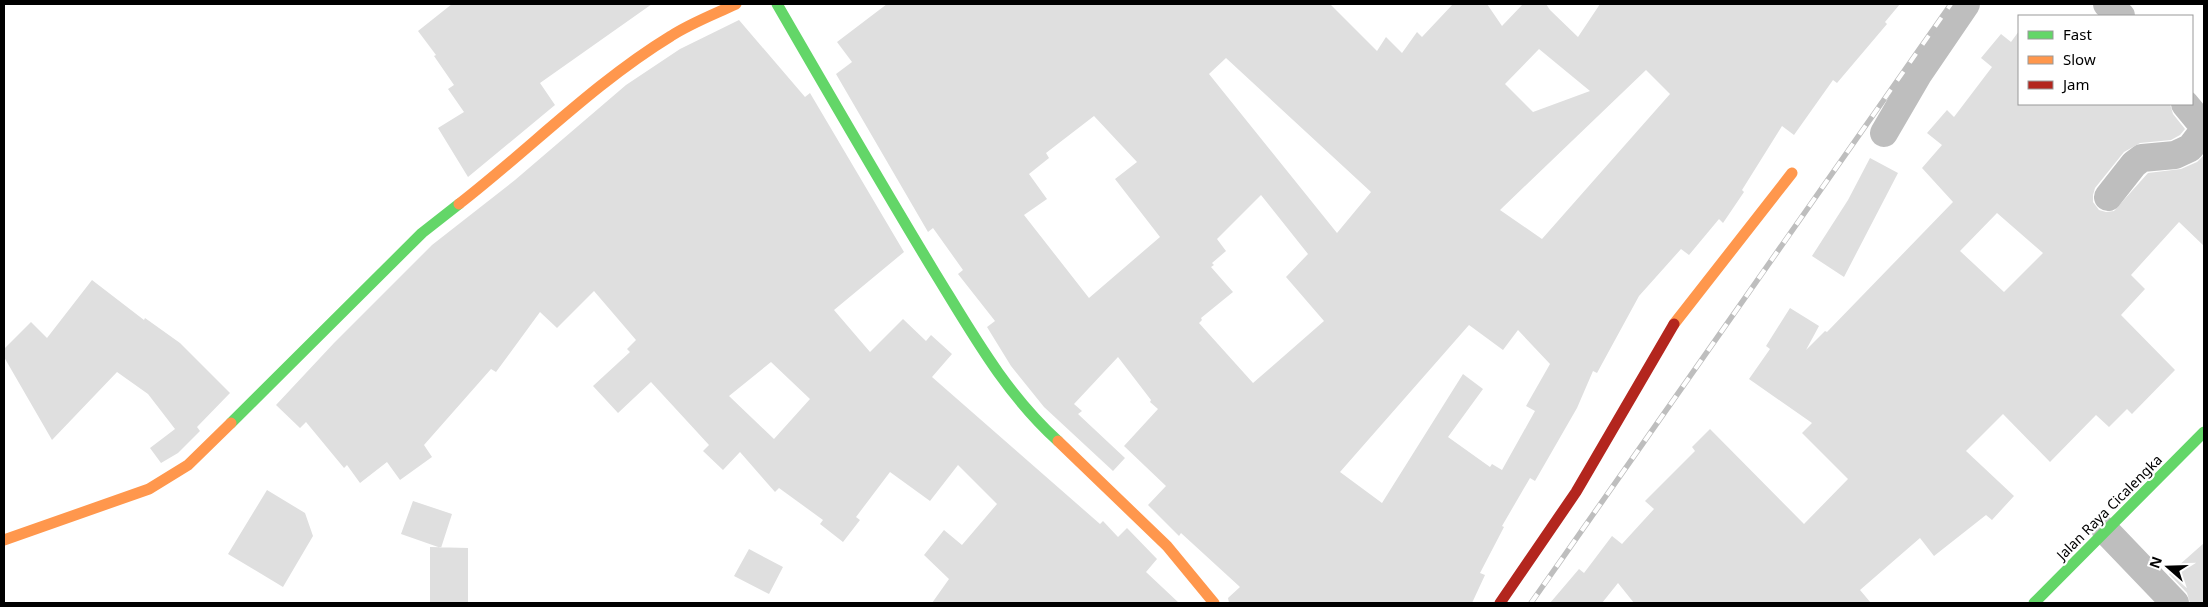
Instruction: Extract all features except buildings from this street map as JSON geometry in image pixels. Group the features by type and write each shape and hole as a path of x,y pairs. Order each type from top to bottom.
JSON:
{"street":[{"path":"4,540 111,504 149,489 188,465 422,233 505,168 616,72 672,36 736,4"},
{"path":"777,4 886,193 998,375 1033,418 1082,462 1167,546 1214,603"},
{"path":"1884,133 1919,73 1966,4"},
{"path":"2107,4 2120,15"},
{"path":"2108,197 2134,164 2142,158 2175,155 2190,148 2204,129 2186,105"},
{"path":"1500,603 1576,492 1671,328 1792,173"},
{"name":"Jalan Raya Cicalengka","path":"2034,603 2204,432"},
{"path":"2106,531 2175,603"}],"railway":[{"path":"1531,603 1951,4"}],"traffic: fast":[{"path":"777,4 895,206 990,362 1022,403 1058,441"},
{"path":"231,423 422,233 459,204"},
{"path":"2034,603 2204,432"}],"traffic: slow":[{"path":"459,204 615,74 671,36 736,4"},
{"path":"1674,324 1792,173"},
{"path":"4,540 149,489 188,465 231,423"},
{"path":"1058,441 1167,546 1214,603"}],"traffic: jam":[{"path":"1500,603 1576,492 1674,324"}]}
